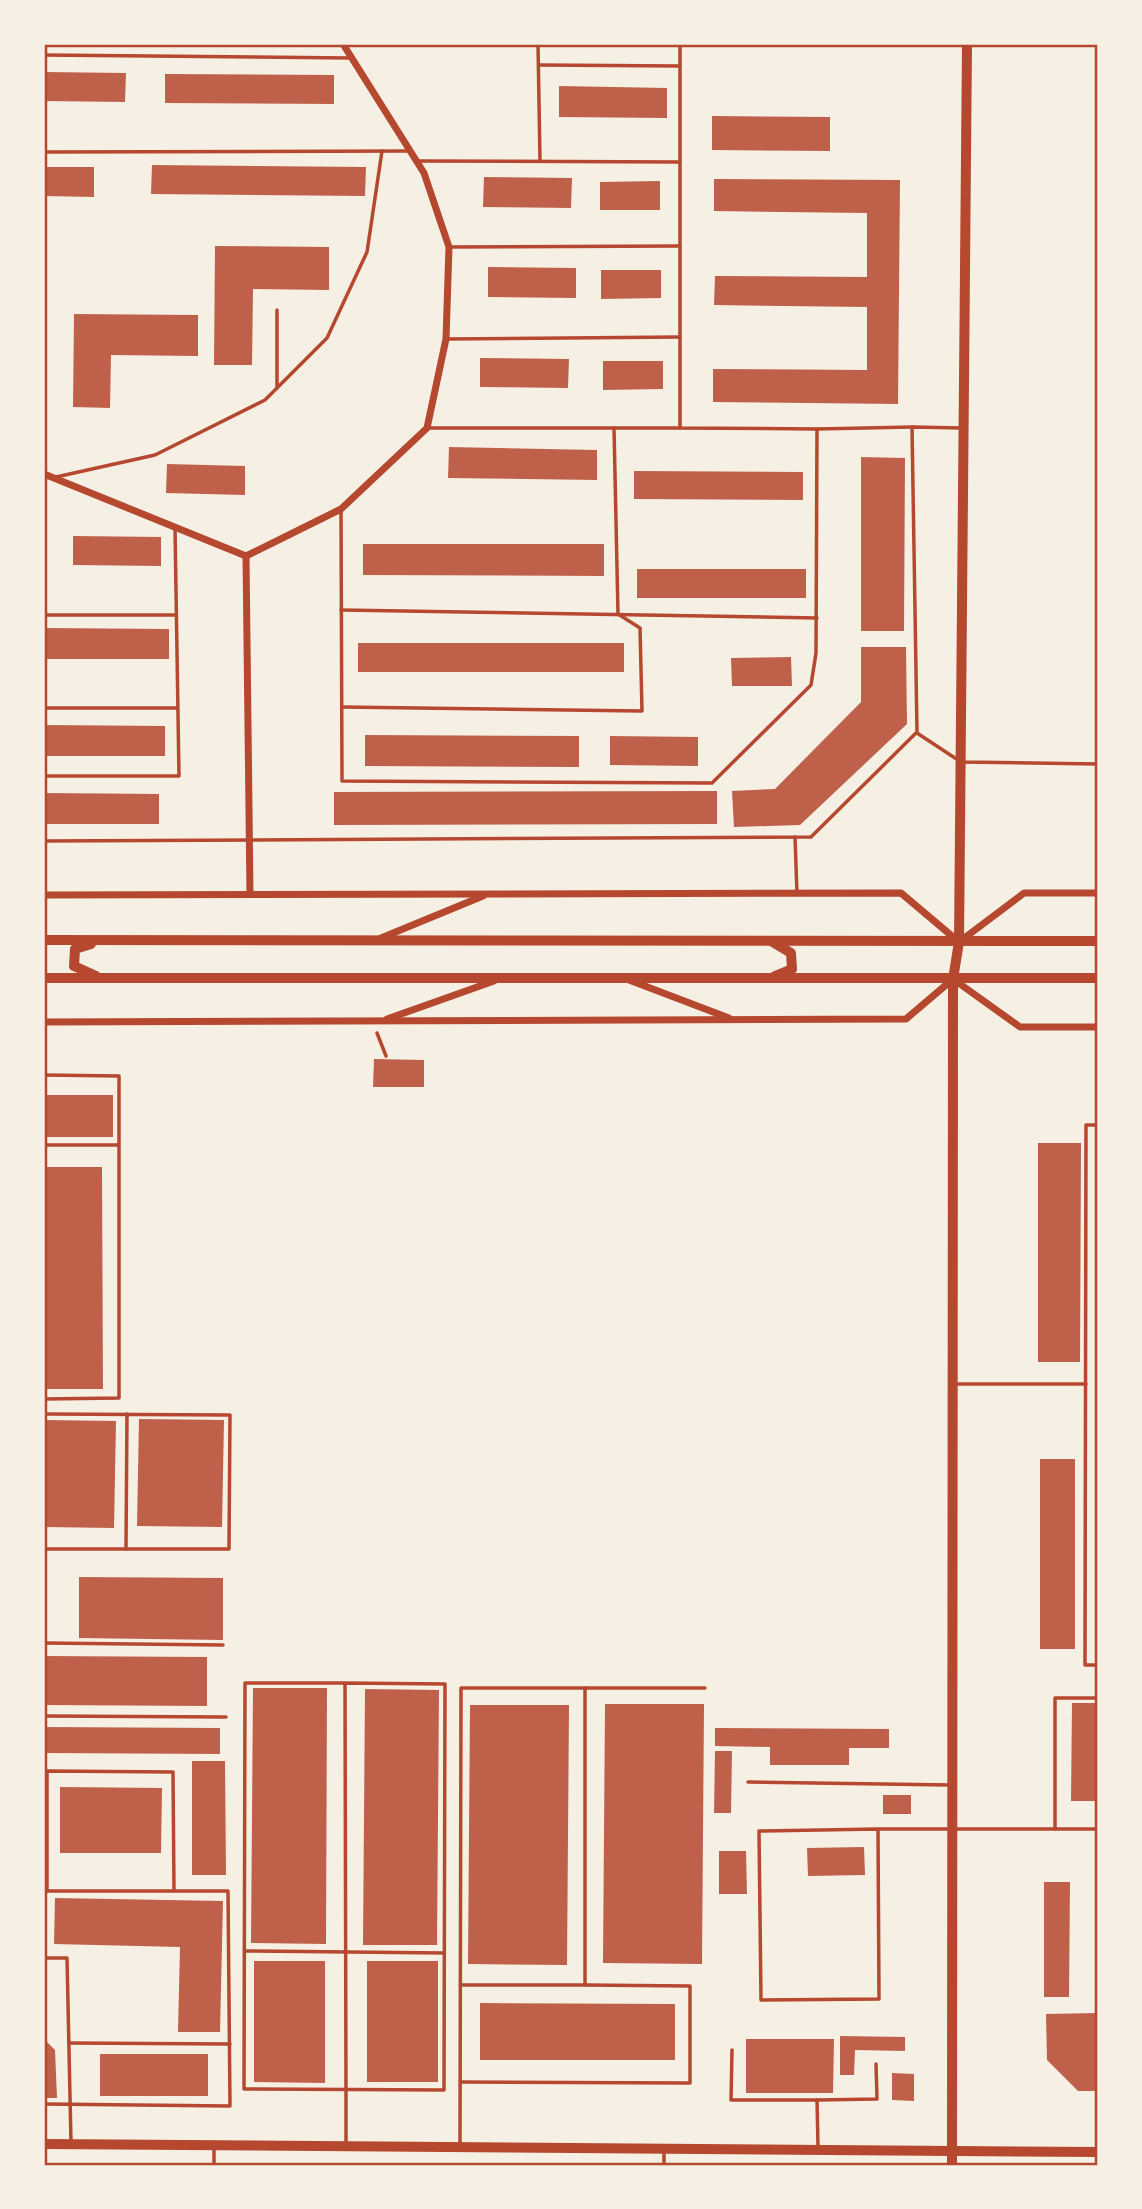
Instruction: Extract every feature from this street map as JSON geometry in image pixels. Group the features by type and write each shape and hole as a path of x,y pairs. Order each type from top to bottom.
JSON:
{"main road":[{"path":"44,940 1098,941"},
{"path":"100,940 75,949 74,966 100,978"},
{"path":"769,979 792,969 791,953 771,941"},
{"path":"44,978 1098,978"}],"street":[{"path":"44,474 246,556 341,509 427,428 446,338 449,247 424,173 344,44"},
{"path":"952,2165 953,979 959,942 967,44"},
{"path":"246,556 250,894"},
{"path":"44,895 901,893 959,942"},
{"path":"959,942 1024,893 1098,893"},
{"path":"376,940 487,894"},
{"path":"376,1021 502,978"},
{"path":"625,978 734,1020"},
{"path":"44,1022 906,1019 953,979"},
{"path":"953,979 1020,1027 1098,1027"},
{"path":"44,2144 1098,2152"}],"lane":[{"path":"538,44 540,162"},
{"path":"680,44 680,428"},
{"path":"44,55 352,58"},
{"path":"539,65 680,66"},
{"path":"53,478 155,455 265,400 327,338 367,253 382,151"},
{"path":"44,152 411,151"},
{"path":"417,161 680,162"},
{"path":"449,247 680,246"},
{"path":"277,310 277,387"},
{"path":"446,338 680,337"},
{"path":"44,841 811,837 917,732 912,427"},
{"path":"427,428 964,428"},
{"path":"614,428 618,614"},
{"path":"341,509 342,780 712,783 811,685 816,653 817,618 817,429"},
{"path":"44,776 178,776 176,527"},
{"path":"341,610 817,618"},
{"path":"342,707 642,711 640,628 618,614"},
{"path":"44,615 176,615"},
{"path":"44,708 177,708"},
{"path":"917,732 961,762 1098,764"},
{"path":"796,837 797,894"},
{"path":"44,1075 119,1076 119,1398 44,1399"},
{"path":"1098,1125 1086,1125 1085,1665 1098,1665"},
{"path":"44,1145 118,1145"},
{"path":"953,1384 1086,1384"},
{"path":"44,1414 230,1415 229,1549 44,1549"},
{"path":"126,1549 127,1414"},
{"path":"44,1643 223,1644"},
{"path":"245,1683 445,1684 444,2090 244,2089 245,1951 245,1683"},
{"path":"345,1684 346,2146"},
{"path":"460,2147 461,1688 705,1688"},
{"path":"584,1985 585,1689"},
{"path":"1055,1829 1055,1698 1098,1698"},
{"path":"44,1716 226,1717"},
{"path":"44,2104 230,2106 228,1891 174,1891 45,1891 47,1771 173,1772 174,1891"},
{"path":"748,1782 952,1785"},
{"path":"878,1829 879,1999 761,2000 760,1831 878,1829 1098,1829"},
{"path":"245,1951 444,1953"},
{"path":"44,1958 67,1958 71,2144"},
{"path":"460,1985 690,1986 690,2083 460,2082"},
{"path":"69,2043 230,2044"},
{"path":"732,2050 731,2100 877,2099 876,2064"},
{"path":"817,2100 818,2149"},
{"path":"214,2145 215,2165"},
{"path":"664,2148 664,2165"}],"path":[{"path":"376,1021 386,1056"}],"building":[{"path":"44,72 126,73 125,102 44,101"},
{"path":"165,74 334,75 334,104 165,103"},
{"path":"559,86 667,88 667,118 559,117"},
{"path":"712,116 830,117 830,151 712,150"},
{"path":"152,165 366,167 365,196 151,194"},
{"path":"44,167 94,167 94,197 44,196"},
{"path":"484,177 572,178 571,208 483,207"},
{"path":"714,179 900,180 898,404 713,402 713,369 867,370 867,307 714,305 715,276 867,277 867,213 714,211"},
{"path":"660,181 660,210 600,210 600,182"},
{"path":"215,246 329,247 329,290 253,289 252,365 214,365"},
{"path":"488,267 576,268 576,298 488,297"},
{"path":"601,270 661,270 661,298 601,299"},
{"path":"74,314 198,315 198,356 111,355 110,408 73,407"},
{"path":"480,358 569,359 568,388 480,387"},
{"path":"603,361 663,361 663,389 603,390"},
{"path":"449,447 597,450 597,480 448,478"},
{"path":"861,457 905,458 904,631 861,631"},
{"path":"167,464 245,466 245,495 166,493"},
{"path":"634,471 803,472 803,500 634,499"},
{"path":"73,536 161,537 161,566 73,565"},
{"path":"363,544 604,544 604,576 363,575"},
{"path":"637,569 806,569 806,598 637,598"},
{"path":"44,628 169,629 169,659 44,659"},
{"path":"358,643 624,643 624,672 358,672"},
{"path":"861,647 906,647 907,724 800,825 734,827 732,791 775,789 861,702"},
{"path":"791,657 792,686 732,686 731,658"},
{"path":"44,725 165,726 165,756 44,756"},
{"path":"365,735 579,736 579,767 365,766"},
{"path":"610,736 698,737 698,766 610,765"},
{"path":"717,791 717,824 334,825 334,792"},
{"path":"44,793 159,794 159,824 44,824"},
{"path":"374,1059 424,1060 424,1087 373,1087"},
{"path":"44,1095 113,1095 113,1137 44,1137"},
{"path":"1038,1143 1081,1143 1080,1362 1038,1362"},
{"path":"44,1167 102,1167 103,1389 44,1389"},
{"path":"1098,1199 1098,1648 1095,1648"},
{"path":"139,1419 224,1420 222,1527 137,1526"},
{"path":"44,1420 116,1421 114,1528 44,1527"},
{"path":"1040,1459 1075,1459 1075,1649 1040,1649"},
{"path":"79,1577 223,1578 223,1640 79,1638"},
{"path":"44,1656 207,1657 207,1706 44,1705"},
{"path":"253,1688 327,1688 326,1944 251,1943"},
{"path":"365,1689 439,1690 437,1945 363,1945"},
{"path":"1072,1703 1098,1703 1098,1801 1071,1801"},
{"path":"605,1704 704,1704 702,1964 603,1963"},
{"path":"470,1705 569,1705 567,1965 468,1964"},
{"path":"44,1727 220,1728 220,1754 44,1753"},
{"path":"715,1728 889,1729 889,1748 849,1748 849,1765 770,1765 770,1747 715,1746"},
{"path":"715,1751 732,1751 731,1813 714,1813"},
{"path":"192,1761 225,1761 226,1875 192,1875"},
{"path":"60,1787 162,1788 161,1853 60,1853"},
{"path":"883,1795 911,1795 911,1814 883,1814"},
{"path":"864,1847 865,1875 808,1876 807,1848"},
{"path":"719,1851 746,1851 747,1894 719,1894"},
{"path":"1044,1882 1070,1882 1069,1997 1044,1997"},
{"path":"55,1898 223,1901 220,2032 178,2032 180,1947 54,1944"},
{"path":"254,1961 325,1961 325,2083 254,2082"},
{"path":"367,1961 438,1961 438,2082 367,2082"},
{"path":"480,2003 675,2004 675,2060 480,2060"},
{"path":"1098,2013 1098,2091 1078,2091 1047,2060 1046,2014"},
{"path":"840,2036 905,2037 905,2051 855,2050 854,2075 840,2075"},
{"path":"44,2039 55,2050 57,2098 44,2098"},
{"path":"746,2039 834,2039 833,2093 746,2093"},
{"path":"100,2054 208,2054 208,2096 100,2096"},
{"path":"892,2073 914,2074 914,2101 892,2100"}]}
